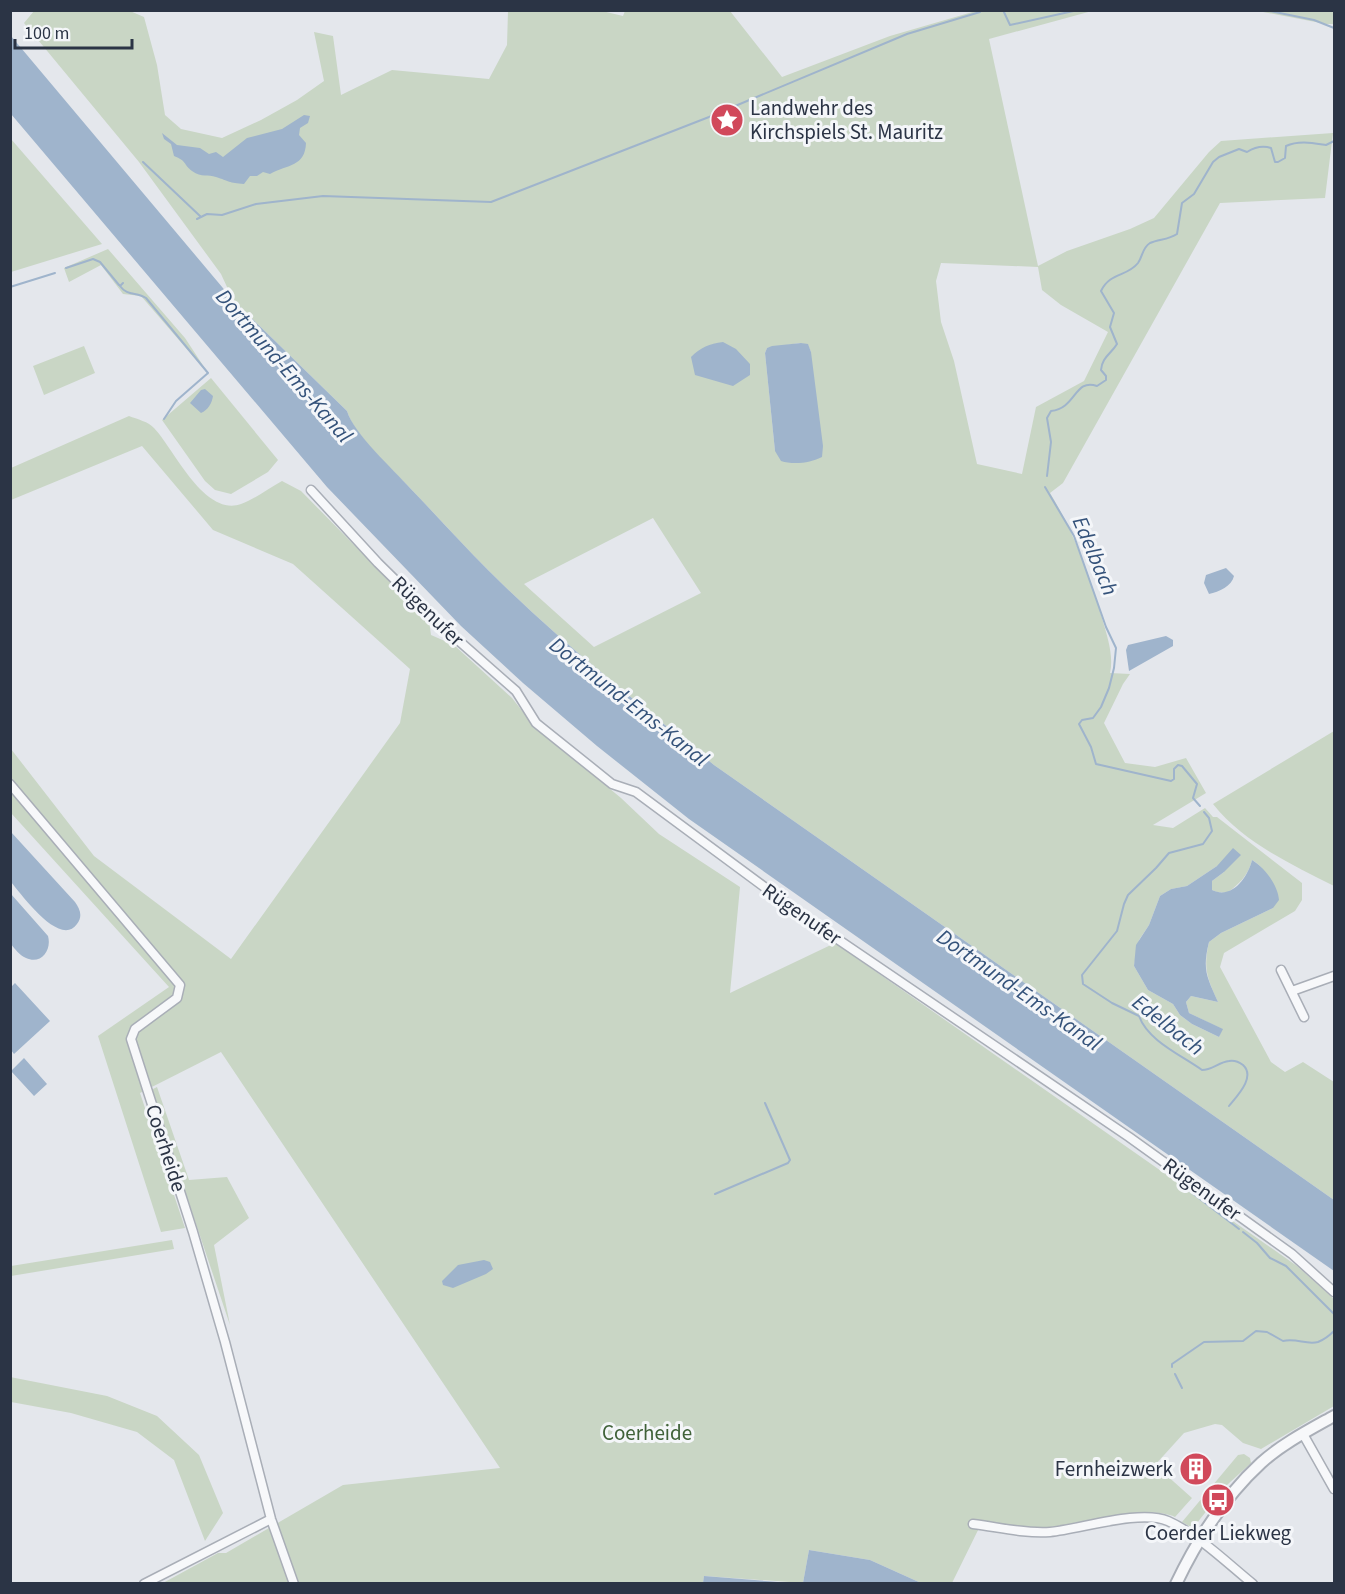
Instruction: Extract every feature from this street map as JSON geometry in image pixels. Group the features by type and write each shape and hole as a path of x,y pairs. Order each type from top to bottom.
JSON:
{"street":[{"name":"Rügenufer","path":"311,490 442,626 516,691 536,723 596,772 616,786 629,788 636,792 805,917 1129,1137 1292,1254 1335,1292"},
{"name":"Coerheide","path":"10,784 180,985 177,998 135,1029 131,1039 222,1332 271,1520 294,1584"},
{"path":"1281,970 1304,1017"},
{"path":"1292,991 1335,976"},
{"path":"1176,1584 1199,1541 1227,1501 1255,1469 1272,1454 1335,1416"},
{"path":"1303,1434 1335,1489"},
{"path":"973,1524 1050,1532 1100,1523 1151,1518 1167,1520 1199,1541 1253,1584"},
{"path":"144,1584 271,1520"}],"green space":[{"path":"598,10 623,16 625,11 730,11 782,77 890,36 976,11 1092,11 989,39 1038,266 1067,251 1154,218 1209,152 1221,141 1333,133 1325,198 1220,203 1063,483 1050,493 1074,538 1092,585 1109,646 1110,673 1130,674 1104,723 1125,763 1155,767 1186,758 1206,793 1153,825 1173,828 1205,808 1213,817 1217,817 1302,883 1302,900 1295,911 1224,953 1220,967 1271,1062 1285,1072 1303,1062 1334,1082 1334,1200 714,765 543,622 489,571 374,451 357,430 347,411 233,300 221,274 139,162 24,23 34,11 130,11 144,17 157,65 165,115 181,129 222,138 297,100 324,81 314,32 333,36 341,95 392,70 489,79 507,45 508,11","holes":["941,263 1038,267 1042,290 1061,305 1108,332 1084,381 1036,407 1022,474 977,464 954,361 941,322 936,281","800,343 808,345 811,352 775,451 765,353 767,348","653,518 701,593 594,647 524,584","1252,860 1262,869 1266,875 1273,908 1221,933 1209,942 1206,959 1207,973 1218,1002 1191,996 1186,1002 1189,1013 1222,1029 1219,1037 1192,1024 1180,1015 1173,1004 1148,990 1134,966 1139,940 1149,925 1160,896 1171,889 1187,886 1217,866 1224,872 1212,881 1212,890 1227,893 1248,871"]},
{"path":"1258,11 1334,11 1334,24 1326,24"},
{"path":"11,139 102,244 11,272"},
{"path":"108,249 185,338 210,376 141,296 123,294 101,265 69,282 64,268"},
{"path":"84,346 95,373 44,395 33,366"},
{"path":"211,378 278,460 268,472 231,494 215,490 205,481 162,420"},
{"name":"Coerheide","path":"129,416 152,426 191,479 215,501 227,505 241,504 282,481 301,491 429,621 431,635 454,645 512,698 534,726 621,798 659,834 740,887 730,993 835,943 1297,1266 1334,1299 1334,1406 1261,1449 1243,1443 1222,1425 1215,1424 1184,1433 1155,1465 1192,1498 1175,1517 1163,1514 1132,1513 1051,1527 1026,1527 982,1522 952,1583 921,1583 870,1560 809,1550 803,1583 704,1576 703,1584 163,1583 218,1553 226,1553 343,1485 500,1468 221,1052 140,1093 185,1228 161,1232 98,1036 169,987 11,813 11,749 94,856 231,959 400,723 410,669 293,564 213,530 142,446 11,500 11,468"},
{"path":"1334,731 1334,886 1285,861 1254,841 1225,818 1213,804"},
{"path":"157,1087 189,1180 227,1177 249,1218 214,1245 230,1325 151,1090"},
{"path":"172,1240 174,1249 11,1276 11,1266"},
{"path":"10,1377 107,1396 157,1416 199,1455 223,1513 205,1541 174,1460 137,1432 71,1413 11,1402"},
{"path":"1244,1454 1250,1458 1251,1463 1227,1485 1193,1528 1182,1522 1238,1455"}],"water":[{"name":"Dortmund-Ems-Kanal","path":"11,36 233,300 347,411 357,430 375,451 516,597 599,671 714,765 1334,1200 1334,1271 689,819 597,746 461,626 327,487 11,114"},
{"path":"304,115 310,116 308,123 300,128 299,135 306,143 305,151 299,161 270,174 263,172 257,176 250,176 244,184 192,171 183,161 174,156 171,144 164,139 162,133 177,145 200,148 209,154 216,152 223,157 247,138 282,129"},
{"path":"723,342 736,349 750,364 750,375 733,386 695,375 691,357 706,346"},
{"path":"808,344 811,352 823,446 822,457 807,462 791,463 781,461 775,451 765,353 767,348 772,346"},
{"path":"205,389 213,396 209,406 201,413 190,403 201,390"},
{"path":"1226,568 1234,576 1233,580 1224,588 1209,594 1204,583 1206,575"},
{"path":"1166,636 1173,640 1173,646 1129,671 1126,650 1128,645"},
{"path":"11,832 77,905 80,918 70,930 52,925 42,917 11,882"},
{"path":"1233,848 1241,855 1212,881 1212,890 1226,892 1238,885 1247,873 1252,860 1270,877 1279,900 1273,908 1221,933 1209,942 1206,967 1218,1002 1191,996 1186,1002 1189,1013 1223,1029 1219,1037 1192,1024 1180,1015 1173,1004 1148,990 1134,966 1136,945 1149,925 1160,896 1171,889 1187,886 1217,866"},
{"path":"11,894 48,936 47,951 41,958 31,960 26,958 19,954 11,944"},
{"path":"15,983 50,1021 14,1054 11,1050 10,988"},
{"path":"24,1058 47,1084 34,1096 11,1071"},
{"path":"484,1260 490,1262 493,1269 486,1274 453,1288 443,1285 442,1281 458,1265"},
{"path":"809,1550 870,1560 921,1583 803,1583"},
{"path":"704,1576 791,1583 703,1583"}],"waterway":[{"path":"1003,10 1010,25 1078,10"},
{"path":"1265,10 1314,20 1334,28 1334,31"},
{"path":"197,219 207,214 222,215 256,204 323,196 491,202 709,117 907,34 980,12"},
{"path":"1334,59 1334,66"},
{"name":"Edelbach","path":"1047,476 1051,442 1047,418 1051,411 1066,405 1084,386 1097,386 1106,380 1101,370 1102,366 1117,344 1110,327 1114,313 1101,291 1105,285 1114,277 1134,267 1140,260 1145,247 1150,243 1177,234 1182,203 1194,194 1213,162 1219,157 1239,149 1247,152 1265,147 1271,148 1275,162 1278,162 1285,158 1286,146 1291,144 1306,142 1326,145 1334,141"},
{"path":"143,162 200,216"},
{"path":"66,268 93,259 100,262 119,285"},
{"path":"10,287 55,273"},
{"path":"123,283 120,286 129,293 146,298 208,373 176,401 164,419"},
{"name":"Edelbach","path":"1045,487 1074,536 1106,627 1116,648 1109,688 1101,707 1093,718 1082,720 1079,724 1091,747 1096,764 1171,781 1174,779 1174,769 1178,765 1182,766 1197,784 1193,798 1200,806"},
{"name":"Edelbach","path":"1204,812 1209,818 1212,831 1203,844 1169,853 1128,895 1117,931 1082,975 1083,984 1112,1003 1139,1016 1143,1025 1157,1040 1202,1070 1231,1061 1243,1065 1247,1075 1246,1081 1229,1106"},
{"path":"715,1194 788,1163 790,1160 765,1103"},
{"name":"Edelbach","path":"1183,1186 1239,1229"},
{"name":"Edelbach","path":"1243,1232 1270,1258 1286,1266 1334,1314"},
{"path":"1172,1367 1172,1364 1204,1342 1243,1341 1256,1331 1267,1332 1283,1341 1314,1343 1334,1331"},
{"path":"1175,1374 1182,1388"}],"place":[{"name":"Landwehr des Kirchspiels St. Mauritz","path":"727,120"},
{"name":"Fernheizwerk","path":"1196,1469"},
{"name":"Coerder Liekweg","path":"1218,1500"}]}
